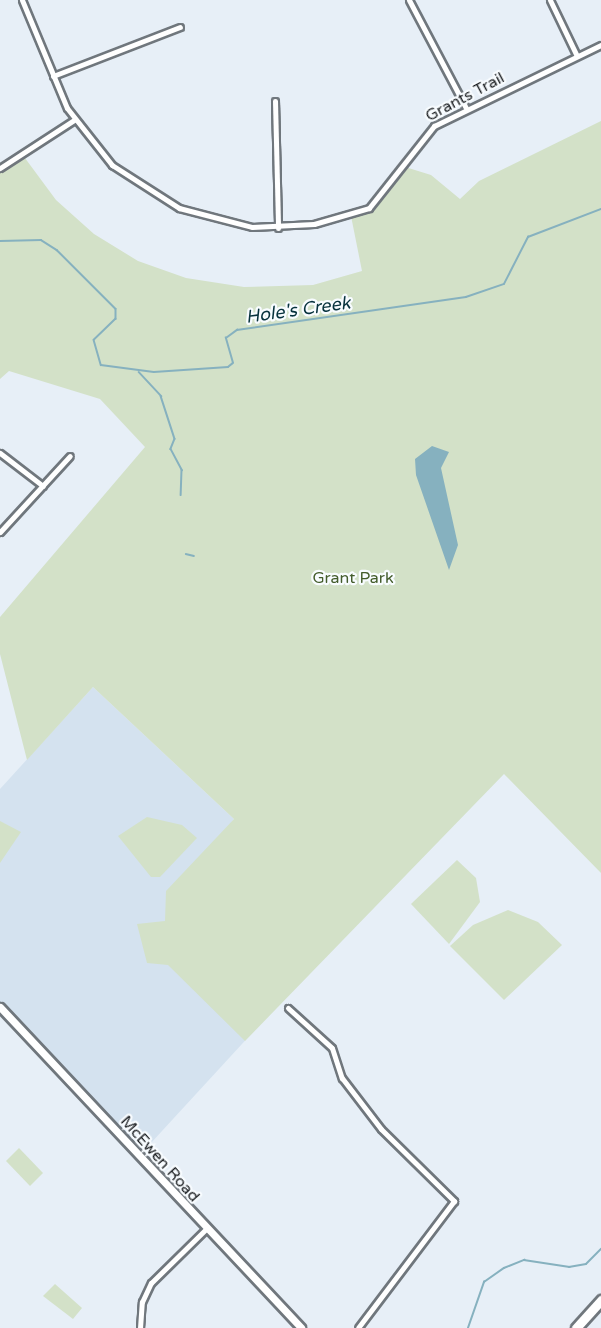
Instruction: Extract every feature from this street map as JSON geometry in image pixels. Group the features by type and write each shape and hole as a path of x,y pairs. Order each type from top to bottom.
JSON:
{"highway":[{"path":"576,1328 601,1300"}],"street":[{"name":"Grants Trail","path":"22,0 74,120 112,165 165,202 216,221 278,228 369,208 390,188 424,134 466,108 601,45"},
{"path":"409,0 466,108"},
{"path":"550,0 577,56"},
{"path":"53,76 180,27"},
{"path":"275,101 278,228"},
{"path":"0,168 74,120"},
{"path":"0,453 43,486"},
{"path":"0,532 70,456"},
{"name":"McEwen Road","path":"0,1007 301,1328"},
{"path":"288,1008 332,1048 342,1078 381,1129 454,1201 358,1328"},
{"path":"141,1328 142,1302 151,1283 206,1229"}],"shaded area":[{"path":"93,687 234,819 210,849 323,956 139,1156 0,1007 0,789"}],"green space":[{"name":"Grant Park","path":"601,121 601,873 504,774 245,1041 168,965 147,963 137,924 165,921 166,891 234,819 93,687 27,760 0,654 0,617 145,447 100,399 9,371 0,379 0,168 22,154 56,200 94,234 138,261 186,278 244,287 313,285 362,271 351,216 384,196 402,166 431,175 460,199 479,181"},
{"path":"147,817 182,825 197,838 160,877 151,877 118,836"},
{"path":"0,821 21,832 0,863"},
{"path":"457,860 476,878 480,902 449,944 411,904"},
{"path":"508,910 538,922 562,945 504,1000 450,946 473,925"},
{"path":"19,1148 43,1173 30,1186 6,1161"},
{"path":"55,1284 82,1308 73,1319 43,1296"}],"water":[{"path":"432,446 449,452 441,468 458,545 449,570 416,475 415,459"}],"waterway":[{"name":"Hole's Creek","path":"0,241 41,240 57,250 116,309 116,319 94,340 101,365 154,372 228,367 233,363 226,338 237,330 466,297 504,284 528,237 601,209"},
{"path":"139,372 161,396 175,439 171,449 182,470 181,495"},
{"path":"186,554 194,556"},
{"name":"Hole's Creek","path":"468,1328 484,1282 504,1268 524,1260 569,1267 586,1264 601,1249"}]}
